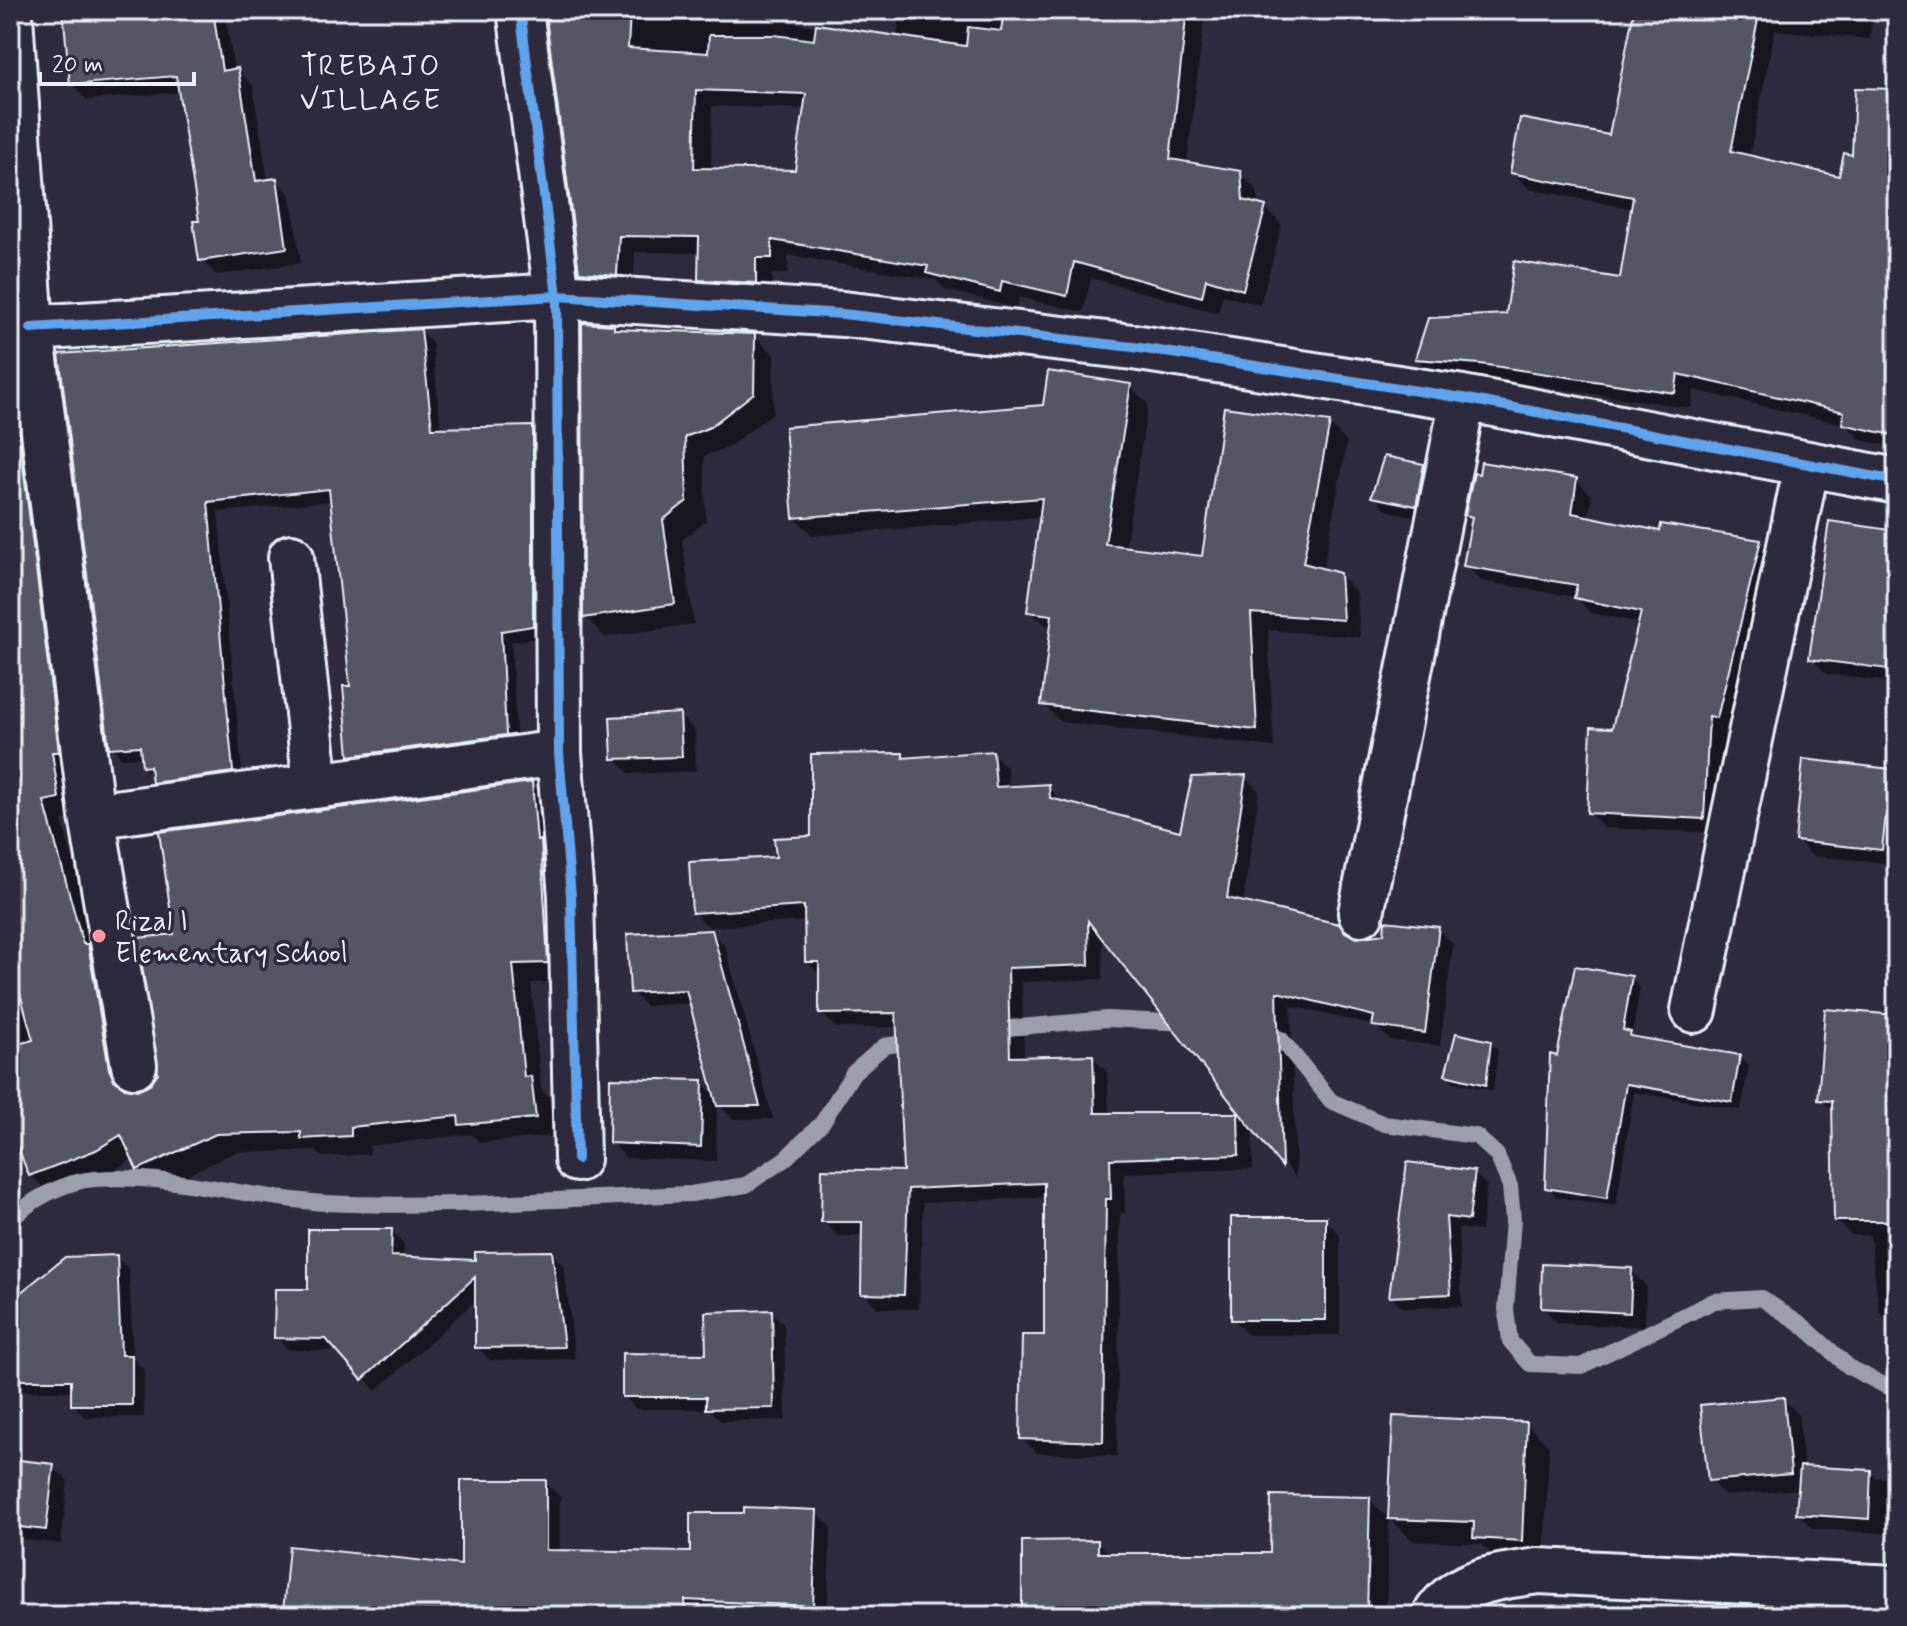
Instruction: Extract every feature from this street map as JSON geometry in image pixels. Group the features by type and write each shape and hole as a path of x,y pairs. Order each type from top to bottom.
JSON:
{"street":[{"path":"520,10 557,296 559,753 571,896 577,1159"},
{"path":"10,16 31,328 92,816 134,1065"},
{"path":"31,328 557,296 843,314 1133,347 1463,398 1897,481"},
{"path":"1361,913 1463,398"},
{"path":"1694,1010 1807,464"},
{"path":"291,557 316,786"},
{"path":"92,816 559,753"},
{"path":"1435,1616 1457,1592 1485,1579 1538,1571 1897,1588"}],"building":[{"path":"63,10 213,10 222,71 238,68 256,181 277,178 287,248 199,261 193,221 199,221 176,76 70,85"},
{"path":"545,10 630,10 628,48 708,53 709,35 774,35 814,40 816,24 966,46 968,27 1001,31 1004,10 1187,10 1170,159 1241,171 1243,200 1266,206 1243,290 1206,279 1202,297 1074,262 1067,296 1002,281 1000,292 926,273 928,266 772,240 772,258 756,258 756,283 698,280 699,237 619,236 617,275 579,272","holes":["696,90 806,94 795,170 694,168"]},
{"path":"1634,10 1760,10 1731,151 1839,176 1844,153 1852,155 1855,88 1897,89 1897,436 1842,424 1844,412 1678,374 1675,393 1480,364 1415,359 1428,318 1506,314 1514,261 1620,278 1633,197 1510,173 1520,118 1609,135"},
{"path":"582,323 614,325 614,329 755,334 754,393 710,427 685,437 687,501 663,520 675,604 583,618"},
{"path":"421,329 432,428 533,426 533,626 501,631 506,735 349,756 343,686 350,686 329,489 208,502 233,772 152,783 150,766 142,767 140,746 109,748 59,354"},
{"path":"10,362 59,752 52,752 59,798 44,801 83,944 88,944 109,1069 114,1080 125,1088 137,1090 150,1084 158,1073 138,938 174,934 159,832 532,782 537,841 541,840 548,963 513,964 524,1077 531,1076 536,1118 459,1125 458,1116 351,1127 351,1136 301,1139 301,1132 216,1134 137,1170 121,1135 96,1150 29,1176 10,1127 10,1046 33,1040 10,957"},
{"path":"1048,371 1131,384 1105,544 1202,556 1224,407 1330,422 1303,563 1340,573 1343,620 1251,613 1257,730 1041,705 1052,615 1027,612 1042,498 793,518 785,427 1043,405"},
{"path":"1384,456 1424,464 1416,506 1371,497"},
{"path":"1481,462 1577,478 1572,513 1660,531 1661,524 1761,540 1717,718 1709,716 1704,819 1587,813 1591,727 1612,728 1641,612 1574,598 1577,585 1463,566 1472,517 1465,515 1474,473 1479,474"},
{"path":"1829,521 1897,531 1897,604 1888,669 1809,659"},
{"path":"680,713 682,757 612,759 610,717"},
{"path":"993,751 996,787 1049,784 1050,798 1180,831 1192,777 1246,775 1227,898 1339,924 1345,932 1357,938 1384,934 1385,921 1439,927 1425,1033 1372,1026 1374,1016 1277,992 1282,1167 1088,921 1089,965 1008,968 1010,1057 1093,1055 1095,1113 1238,1113 1239,1155 1110,1159 1111,1199 1106,1199 1103,1442 1020,1439 1022,1335 1044,1335 1044,1183 908,1189 904,1295 861,1294 862,1222 821,1222 822,1169 903,1171 896,1013 819,1014 819,962 805,962 804,906 692,913 689,862 776,857 774,838 811,836 811,754 903,753 903,758"},
{"path":"1803,759 1891,769 1882,850 1795,841"},
{"path":"712,930 760,1106 717,1106 686,990 630,993 627,934"},
{"path":"1575,966 1632,976 1623,1030 1631,1032 1630,1036 1740,1055 1732,1102 1626,1084 1607,1198 1545,1188 1550,1054 1557,1056"},
{"path":"1825,1009 1897,1015 1897,1221 1834,1221 1832,1101 1818,1100"},
{"path":"1456,1033 1491,1041 1486,1085 1445,1075"},
{"path":"610,1078 703,1080 701,1147 609,1143"},
{"path":"1407,1162 1475,1171 1469,1220 1446,1217 1451,1294 1389,1297"},
{"path":"1231,1217 1326,1217 1326,1320 1231,1320"},
{"path":"308,1229 392,1229 391,1256 475,1260 475,1252 552,1251 564,1347 475,1348 475,1277 362,1380 326,1339 274,1338 275,1289 308,1289"},
{"path":"117,1255 121,1355 132,1355 132,1405 71,1405 71,1380 10,1380 10,1301 65,1257"},
{"path":"1542,1264 1632,1268 1630,1313 1541,1308"},
{"path":"772,1310 774,1408 706,1409 706,1397 622,1397 622,1353 706,1354 705,1312"},
{"path":"1784,1397 1791,1474 1708,1481 1700,1405"},
{"path":"1393,1416 1527,1422 1522,1541 1473,1538 1474,1522 1388,1519"},
{"path":"10,1459 54,1464 46,1530 10,1526"},
{"path":"1800,1466 1871,1470 1869,1519 1796,1514"},
{"path":"461,1480 546,1480 546,1550 690,1552 690,1513 744,1513 744,1507 817,1510 813,1606 685,1600 685,1616 317,1616 283,1612 289,1546 461,1565"},
{"path":"1271,1495 1370,1497 1367,1616 1302,1616 1302,1608 1220,1606 1220,1616 1022,1616 1022,1541 1098,1540 1098,1553 1270,1553"}],"waterway":[{"path":"987,1030 1107,1019 1188,1023"},
{"path":"1258,1031 1281,1039 1331,1101 1384,1124 1476,1136 1497,1155 1510,1186 1513,1220 1506,1309 1510,1341 1530,1364 1581,1366 1714,1301 1761,1298 1801,1324 1849,1367 1897,1392"},
{"path":"10,1222 27,1206 48,1193 72,1183 95,1179 152,1180 297,1201 371,1204 462,1204 691,1194 746,1185 785,1159 822,1123 853,1073 884,1046 917,1041"}],"cycle path":[{"path":"520,10 557,296 559,753 571,896 577,1159"},
{"path":"31,328 557,296 843,314 1133,347 1463,398 1897,481"}],"place":[{"name":"Rizal I Elementary School","path":"99,936"}],"district":[{"name":"TREBAJO VILLAGE","path":"371,82"}]}
